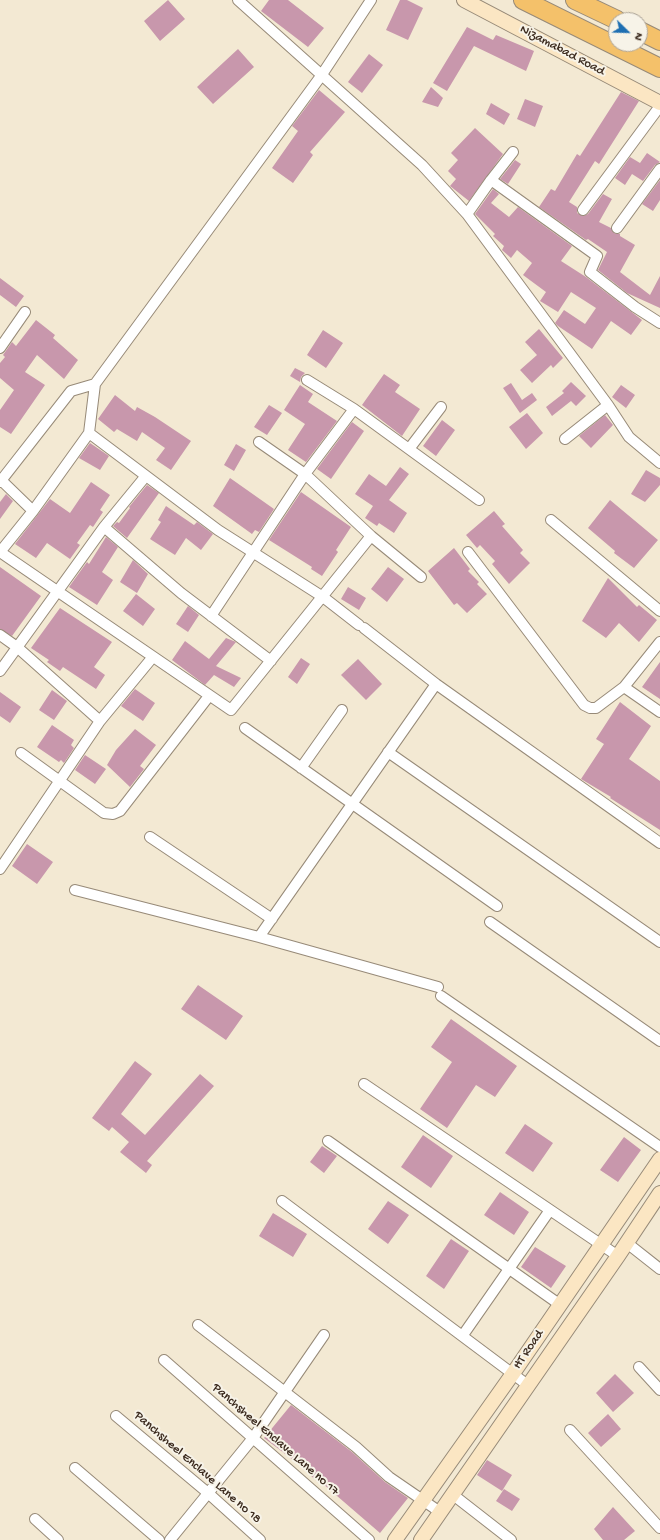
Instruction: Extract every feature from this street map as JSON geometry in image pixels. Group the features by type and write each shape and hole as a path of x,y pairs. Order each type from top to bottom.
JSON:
{"highway":[{"name":"Nizamabad Road","path":"523,0 608,29"},
{"path":"576,0 608,16"},
{"name":"Nizamabad Road","path":"648,40 660,41"},
{"name":"Nizamabad Road","path":"648,52 660,68"}],"street":[{"path":"238,0 422,165 467,214 608,405 629,437 660,463"},
{"path":"371,0 321,76 95,384 89,433 33,511 0,552 152,658 231,710 371,536"},
{"name":"Nizamabad Road","path":"464,0 660,102"},
{"path":"583,210 660,106"},
{"path":"467,214 513,152"},
{"path":"617,228 660,169"},
{"path":"491,180 597,256 590,272 635,307 660,323"},
{"path":"0,348 25,312"},
{"path":"307,380 354,409 479,500"},
{"path":"33,511 0,480 72,391 95,384"},
{"path":"565,439 608,405"},
{"path":"409,449 441,408"},
{"path":"211,616 305,474 354,409"},
{"path":"89,433 145,477 252,553 323,596 436,684 660,843"},
{"path":"259,442 305,474 371,536 421,577"},
{"path":"0,670 104,527 145,477"},
{"path":"551,520 660,611"},
{"path":"104,527 181,593 271,661"},
{"path":"468,552 584,705 590,708 596,708 624,687 660,642"},
{"path":"0,635 17,647 100,721"},
{"path":"0,869 100,721 152,658"},
{"path":"259,937 436,684"},
{"path":"624,687 660,712"},
{"path":"21,753 59,782 104,813 114,814 120,811 209,696"},
{"path":"301,768 342,710"},
{"path":"245,728 497,906"},
{"path":"388,752 660,942"},
{"path":"150,837 272,919"},
{"path":"75,890 259,937 440,992 660,1147"},
{"path":"490,922 660,1041"},
{"path":"364,1084 618,1256"},
{"path":"328,1141 559,1304"},
{"name":"HT Road","path":"395,1540 514,1372 559,1304 660,1159"},
{"name":"HT Road","path":"421,1540 529,1386 660,1193"},
{"path":"282,1201 514,1372 529,1386"},
{"path":"463,1335 550,1210"},
{"path":"627,1243 660,1269"},
{"path":"198,1325 356,1447 389,1477 440,1512"},
{"path":"170,1540 253,1438 324,1335"},
{"name":"Panchsheel Enclave Lane no 17","path":"164,1360 369,1540"},
{"path":"639,1367 660,1390"},
{"name":"Panchsheel Enclave Lane no 18","path":"116,1416 208,1493 260,1540"},
{"path":"570,1430 660,1528"},
{"path":"75,1468 159,1540"},
{"path":"452,1494 511,1540"},
{"path":"35,1519 58,1540"}],"building":[{"path":"168,0 185,19 160,41 144,21"},
{"path":"269,0 288,0 324,28 308,47 261,11"},
{"path":"400,0 407,0 423,8 408,40 386,30"},
{"path":"467,27 493,40 496,35 534,51 526,71 474,46 447,91 433,83"},
{"path":"238,49 254,67 213,104 197,87"},
{"path":"369,54 383,65 362,93 348,82"},
{"path":"431,87 443,98 438,107 422,102"},
{"path":"319,90 345,112 310,152 313,155 293,183 272,168 298,131 292,126"},
{"path":"621,92 639,101 599,164 595,161 569,202 577,207 577,213 583,216 588,214 603,194 612,199 599,222 611,228 614,233 620,234 620,236 635,245 620,272 650,295 660,276 660,308 627,293 598,270 607,252 588,239 586,240 539,207 551,189 555,191 577,154 580,156"},
{"path":"525,99 543,106 535,127 517,119"},
{"path":"491,103 510,114 504,125 486,114"},
{"path":"475,128 503,154 469,201 450,186 456,179 448,171 458,160 451,153"},
{"path":"647,153 660,162 655,165 643,181 632,174 625,185 615,178 630,157 640,163"},
{"path":"515,160 521,164 508,184 500,179"},
{"path":"660,180 660,200 653,211 642,204"},
{"path":"493,189 499,194 491,203 509,217 518,207 572,246 561,261 586,277 642,320 631,335 611,321 592,349 555,323 564,310 585,324 596,308 571,292 558,312 540,301 546,292 523,275 532,263 517,250 511,258 502,250 504,246 493,236 495,234 475,214"},
{"path":"0,278 24,296 16,307 0,295"},
{"path":"36,320 55,335 53,338 78,360 64,379 37,355 25,372 45,385 11,434 0,427 0,410 14,390 0,378 0,363 5,357 3,355 12,342 16,346"},
{"path":"539,329 563,358 553,368 551,365 532,383 520,370 537,355 525,342"},
{"path":"323,330 343,343 326,368 307,355"},
{"path":"295,368 305,373 301,377 300,382 290,376"},
{"path":"384,374 400,385 395,392 420,409 402,436 362,405"},
{"path":"571,382 586,396 576,406 571,401 552,416 546,407 564,393 562,391"},
{"path":"511,383 522,400 532,393 537,400 520,413 503,388"},
{"path":"300,385 313,394 308,402 337,421 306,462 288,450 305,424 284,410"},
{"path":"621,385 635,395 626,408 612,397"},
{"path":"115,395 135,411 137,407 191,441 171,470 156,460 165,448 142,432 137,441 117,429 114,432 98,419"},
{"path":"269,405 282,413 267,435 254,427"},
{"path":"527,413 543,433 526,449 509,427"},
{"path":"605,415 613,425 591,448 579,436"},
{"path":"442,420 455,430 436,456 423,446"},
{"path":"352,422 364,431 331,479 317,469"},
{"path":"90,443 109,456 100,470 79,458"},
{"path":"236,444 246,450 234,471 224,465"},
{"path":"400,467 409,474 389,500 407,513 394,533 379,523 377,526 365,518 373,506 355,494 369,474 386,486"},
{"path":"646,470 660,478 660,485 645,502 631,494"},
{"path":"230,478 274,509 259,532 255,530 252,534 213,506"},
{"path":"91,482 110,495 100,510 103,512 93,527 90,525 77,543 80,545 70,559 47,543 36,558 15,544 50,499 70,513"},
{"path":"147,485 159,493 127,538 113,526 117,522 119,523 130,508 129,507"},
{"path":"301,492 351,527 336,550 338,552 322,576 311,569 312,567 269,540"},
{"path":"6,494 13,501 0,519 0,502"},
{"path":"610,500 658,540 634,568 614,553 615,551 588,528"},
{"path":"166,506 194,525 197,522 213,534 201,550 186,538 175,555 150,539 161,522 158,520"},
{"path":"494,511 505,524 502,526 523,550 520,553 530,563 509,584 492,564 495,561 480,545 477,548 466,535"},
{"path":"106,537 118,547 102,572 113,580 97,605 69,587 87,562 89,564"},
{"path":"454,548 470,569 468,571 479,582 477,584 487,594 467,613 457,603 454,605 428,571"},
{"path":"133,560 148,574 137,593 120,582"},
{"path":"0,567 41,596 12,636 0,629"},
{"path":"388,567 404,579 387,602 371,589"},
{"path":"608,578 637,607 639,605 657,620 639,642 619,623 606,638 582,621"},
{"path":"348,587 366,598 359,610 341,599"},
{"path":"136,594 155,609 143,626 123,611"},
{"path":"188,606 199,615 188,632 176,624"},
{"path":"60,608 112,642 94,667 105,675 96,689 63,667 60,671 47,662 49,660 31,648"},
{"path":"226,638 236,642 216,666 241,678 234,687 214,675 205,685 172,660 185,641 209,659"},
{"path":"301,658 310,664 297,684 288,677"},
{"path":"358,659 382,684 366,700 341,675"},
{"path":"660,662 660,699 642,687"},
{"path":"135,689 155,703 143,721 121,706"},
{"path":"52,690 67,701 54,720 39,710"},
{"path":"0,692 21,707 10,723 0,716"},
{"path":"620,702 651,726 629,759 660,781 660,830 581,779 604,744 596,739"},
{"path":"52,725 74,740 71,745 74,748 64,763 61,760 59,762 37,747"},
{"path":"135,729 156,745 140,766 144,769 130,787 107,765 116,750"},
{"path":"85,755 106,769 95,784 75,770"},
{"path":"27,844 53,862 37,884 12,866"},
{"path":"198,985 243,1016 226,1040 181,1009"},
{"path":"451,1019 517,1066 495,1097 476,1085 447,1128 420,1109 452,1062 431,1047"},
{"path":"135,1061 152,1074 121,1114 145,1135 200,1074 214,1086 147,1161 152,1165 146,1173 120,1152 129,1142 112,1127 109,1131 92,1118"},
{"path":"525,1124 553,1143 533,1172 505,1153"},
{"path":"423,1135 453,1156 431,1188 401,1167"},
{"path":"624,1137 641,1150 618,1182 600,1170"},
{"path":"322,1146 337,1156 324,1173 310,1162"},
{"path":"500,1192 529,1212 514,1235 484,1215"},
{"path":"388,1201 409,1215 388,1244 368,1229"},
{"path":"273,1213 307,1234 293,1257 259,1236"},
{"path":"451,1239 469,1251 444,1289 426,1276"},
{"path":"535,1247 566,1266 551,1288 521,1267"},
{"path":"615,1374 634,1393 613,1412 596,1393"},
{"path":"291,1405 352,1452 385,1482 408,1498 380,1533 322,1483 321,1485 296,1462 264,1438"},
{"path":"608,1414 621,1429 601,1447 588,1433"},
{"path":"487,1460 512,1475 502,1491 477,1475"},
{"path":"504,1489 520,1499 512,1511 496,1501"},
{"path":"613,1507 635,1531 624,1540 603,1540 594,1529"}]}
